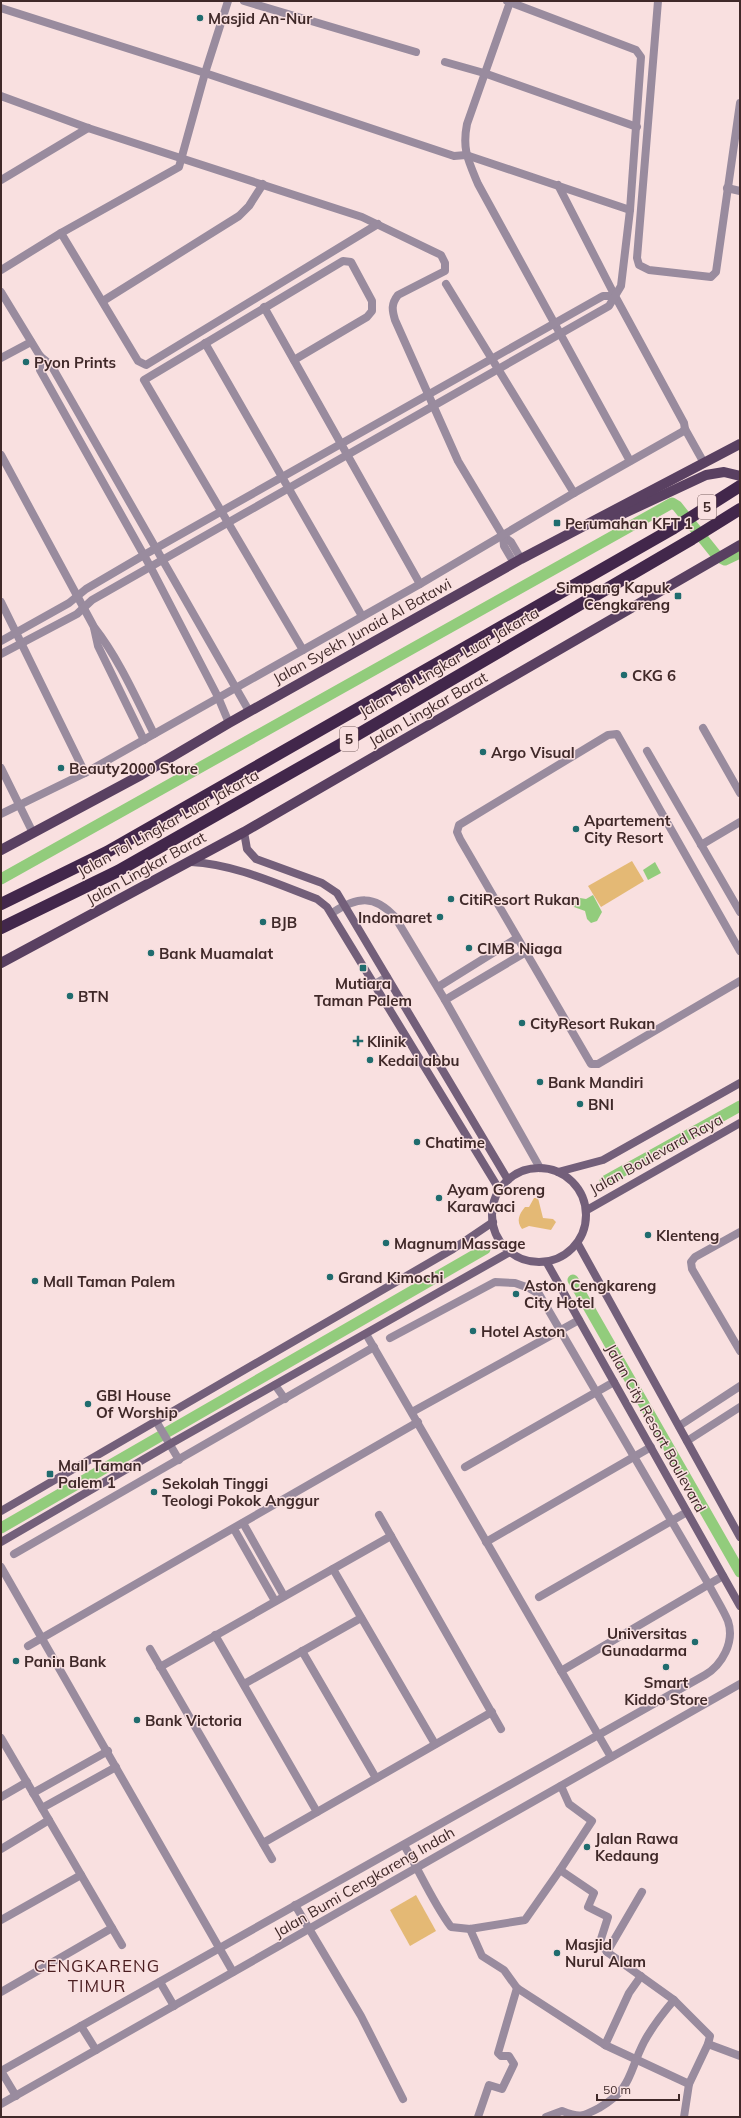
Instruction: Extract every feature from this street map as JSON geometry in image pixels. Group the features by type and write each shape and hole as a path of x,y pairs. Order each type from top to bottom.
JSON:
{"highway":[{"name":"Jalan Tol Lingkar Luar Jakarta","path":"1,904 107,852 674,528 740,486"},
{"name":"Jalan Tol Lingkar Luar Jakarta","path":"1,928 118,871 350,739 692,539 740,509"}],"main road":[{"name":"Jalan Syekh Junaid Al Batawi","path":"1,850 141,775 249,711 518,561 740,444"},
{"path":"549,545 591,529 706,475 724,472 740,476"},
{"name":"Jalan Lingkar Barat","path":"1,963 191,862 738,546"}],"street":[{"path":"1,270 61,233 179,167 205,72 228,1"},
{"path":"244,1 416,52"},
{"path":"658,1 636,258 639,265 649,270 711,276 716,272 740,103"},
{"path":"1,654 77,614 92,600 150,566 434,406 499,368 560,334 609,306 621,286 630,210 641,57 639,52 509,2 467,124 464,140 466,155 478,184 560,334 630,461"},
{"path":"1,8 205,72 454,156 466,155 630,210"},
{"path":"445,62 484,73 637,127"},
{"path":"1,96 88,128 182,157 378,224 441,256 446,263 445,271 398,295 393,301 392,309 395,320 458,461 503,536 504,546 518,561"},
{"path":"1,180 88,128"},
{"path":"103,301 239,216 249,206 263,184"},
{"path":"558,185 704,463"},
{"path":"727,188 740,191"},
{"path":"61,233 138,361 146,365 378,224"},
{"path":"294,360 367,317 372,311 372,301 351,262 343,261 144,380 303,650"},
{"path":"446,284 493,358 574,493"},
{"path":"1,292 40,356 51,365 161,560 249,711"},
{"path":"1,641 69,603 78,595 144,555 554,323 603,296 615,296"},
{"path":"264,307 342,443 420,584"},
{"path":"1,358 31,342"},
{"path":"205,343 281,478 362,616"},
{"path":"40,356 40,370 150,566 218,697 229,723"},
{"path":"67,420 80,414"},
{"path":"1,814 85,773 144,740 420,584 685,429"},
{"path":"1,455 94,627 104,639 119,665 154,734"},
{"path":"1,602 85,773"},
{"path":"94,627 98,646 144,740"},
{"path":"703,728 740,793"},
{"path":"740,951 617,734 608,735 459,825 457,832 460,839 591,1064 594,1065 645,1037 740,981"},
{"path":"647,751 740,912"},
{"path":"1,768 33,833"},
{"path":"700,845 740,822"},
{"path":"244,832 247,850 256,859 330,887 345,905 508,1180"},
{"path":"191,862 208,862 228,867 311,896 322,902 332,913 499,1189"},
{"path":"332,913 345,905 359,900 375,901 386,908 395,917 438,987 540,1168"},
{"path":"438,987 517,938"},
{"path":"445,1000 526,952"},
{"path":"375,984 387,977"},
{"path":"388,1006 400,999"},
{"name":"Jalan Boulevard Raya","path":"558,1172 603,1160 740,1083"},
{"name":"Jalan Boulevard Raya","path":"587,1210 740,1123"},
{"path":"540,1168 558,1172 578,1187 584,1198 587,1210 584,1233 578,1244 570,1252 548,1263 528,1262 510,1252 502,1244 493,1222 492,1205 499,1189 508,1180 524,1170 540,1168"},
{"path":"1,1511 158,1425 453,1249 493,1222"},
{"path":"740,1232 695,1257 691,1262 692,1269 740,1351"},
{"name":"Jalan City Resort Boulevard","path":"578,1244 740,1537"},
{"path":"1,1542 168,1442 275,1385 510,1252"},
{"name":"Jalan City Resort Boulevard","path":"548,1263 740,1606"},
{"path":"16,2096 1,2071 713,1670 722,1660 730,1635 728,1622 709,1585 539,1294 529,1288 515,1283 495,1282 390,1338"},
{"path":"412,1412 579,1320"},
{"path":"366,1334 611,1757"},
{"path":"14,1554 374,1348"},
{"path":"465,1467 614,1382"},
{"path":"275,1385 285,1399"},
{"path":"679,1426 740,1386"},
{"path":"687,1441 740,1406"},
{"path":"28,1646 418,1422"},
{"path":"158,1425 179,1460"},
{"path":"486,1542 651,1447"},
{"path":"539,1597 687,1512"},
{"path":"379,1516 501,1729"},
{"path":"243,1523 284,1596"},
{"path":"234,1529 275,1601"},
{"path":"160,1667 391,1536"},
{"path":"1,1567 234,1972"},
{"path":"333,1569 436,1744"},
{"path":"561,1670 723,1576"},
{"path":"244,1684 361,1618"},
{"path":"215,1635 317,1812"},
{"path":"150,1649 272,1859"},
{"path":"302,1651 376,1778"},
{"name":"Jalan Bumi Cengkareng Indah","path":"1,2104 740,1684"},
{"path":"263,1843 492,1712"},
{"path":"1,1738 122,1945"},
{"path":"33,1793 108,1751"},
{"path":"42,1808 116,1767"},
{"path":"1,1796 27,1782"},
{"path":"404,1845 418,1868 437,1908 451,1927 470,1929 524,1920 560,1870 592,1821 569,1804 561,1786"},
{"path":"1,1849 49,1820"},
{"path":"560,1870 594,1893 588,1907 608,1917 600,1942 607,1952 674,2000 710,2036 708,2044 689,2084 684,2117"},
{"path":"1,1920 81,1875"},
{"path":"607,1952 642,1892"},
{"path":"295,1906 361,2016 403,2099"},
{"path":"1,1992 112,1928"},
{"path":"470,1929 482,1956 504,1970 517,1988 605,2045 689,2084"},
{"path":"605,2045 629,1992 641,1976"},
{"path":"160,1982 174,2006"},
{"path":"478,2117 489,2085 502,2089 514,2064 509,2056 501,2056 498,2053 517,1988"},
{"path":"546,2117 562,2111 578,2117 585,2116 616,2098 625,2086 649,2033 674,2000"},
{"path":"81,2026 96,2050"},
{"path":"708,2044 740,2056"}],"shaded area":[{"path":"632,861 644,881 601,907 588,886"},
{"path":"655,862 661,873 648,880 643,870"},
{"path":"593,895 602,912 597,921 591,923 587,919 585,911 574,907 572,902 574,897 586,899"},
{"path":"534,1198 538,1198 543,1218 553,1219 556,1222 551,1230 529,1226 522,1229 520,1226 519,1220 521,1212 525,1207 529,1207"},
{"path":"416,1895 436,1931 410,1946 390,1910"}],"waterway":[{"path":"1,879 672,503 677,506 717,556 725,560 740,553"},
{"path":"605,1181 740,1106"},
{"path":"1,1528 485,1249"},
{"path":"573,1280 740,1572"}],"place":[{"name":"Masjid An-Nur","path":"200,18"},
{"name":"Pyon Prints","path":"26,362"},
{"name":"Perumahan KFT 1","path":"557,523"},
{"name":"Simpang Kapuk Cengkareng","path":"678,596"},
{"name":"CKG 6","path":"624,675"},
{"name":"Argo Visual","path":"483,752"},
{"name":"Beauty2000 Store","path":"61,768"},
{"name":"Apartement City Resort","path":"576,829"},
{"name":"CitiResort Rukan","path":"451,899"},
{"name":"Indomaret","path":"440,917"},
{"name":"BJB","path":"263,922"},
{"name":"CIMB Niaga","path":"469,948"},
{"name":"Bank Muamalat","path":"151,953"},
{"name":"Mutiara Taman Palem","path":"363,968"},
{"name":"BTN","path":"70,996"},
{"name":"CityResort Rukan","path":"522,1023"},
{"name":"Klinik","path":"358,1041"},
{"name":"Kedai abbu","path":"370,1060"},
{"name":"Bank Mandiri","path":"540,1082"},
{"name":"BNI","path":"580,1104"},
{"name":"Chatime","path":"417,1142"},
{"name":"Ayam Goreng Karawaci","path":"439,1198"},
{"name":"Klenteng","path":"648,1235"},
{"name":"Magnum Massage","path":"386,1243"},
{"name":"Grand Kimochi","path":"330,1277"},
{"name":"Mall Taman Palem","path":"35,1281"},
{"name":"Aston Cengkareng City Hotel","path":"516,1294"},
{"name":"Hotel Aston","path":"473,1331"},
{"name":"GBI House Of Worship","path":"88,1404"},
{"name":"Mall Taman Palem 1","path":"50,1474"},
{"name":"Sekolah Tinggi Teologi Pokok Anggur","path":"154,1492"},
{"name":"Universitas Gunadarma","path":"695,1642"},
{"name":"Panin Bank","path":"16,1661"},
{"name":"Smart Kiddo Store","path":"666,1667"},
{"name":"Bank Victoria","path":"137,1720"},
{"name":"Jalan Rawa Kedaung","path":"587,1847"},
{"name":"Masjid Nurul Alam","path":"557,1953"}],"district":[{"name":"CENGKARENG TIMUR","path":"97,1975"}]}
